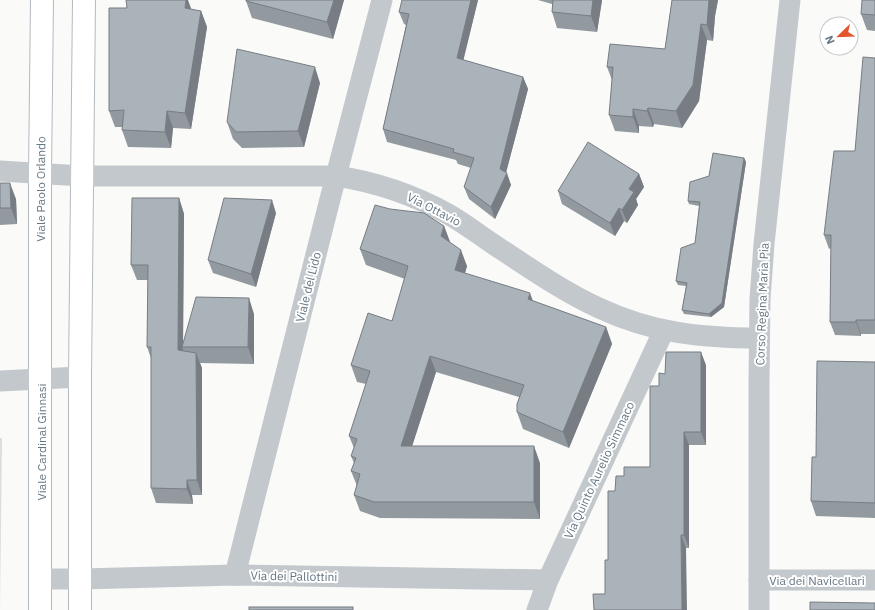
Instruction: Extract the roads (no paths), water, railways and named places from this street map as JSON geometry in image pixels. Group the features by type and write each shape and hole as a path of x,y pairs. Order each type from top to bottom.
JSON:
{"street":[{"name":"Viale Paolo Orlando","path":"41,378 40,174 42,0"},
{"path":"80,610 80,377 84,0"},
{"name":"Viale del Lido","path":"235,575 382,0"},
{"name":"Corso Regina Maria Pia","path":"759,610 759,338 764,244 790,0"},
{"name":"Via Ottavio","path":"0,171 82,176 336,176 373,182 412,196 459,220 537,274 577,297 622,318 664,330 702,336 759,338"},
{"name":"Via Quinto Aurelio Simmaco","path":"537,610 548,580 664,330"},
{"name":"Viale Cardinal Ginnasi","path":"40,610 41,378 80,377"},
{"path":"0,381 41,378"},
{"name":"Via dei Pallottini","path":"41,579 235,575 548,580"},
{"name":"Via dei Navicellari","path":"759,580 875,580"}]}
